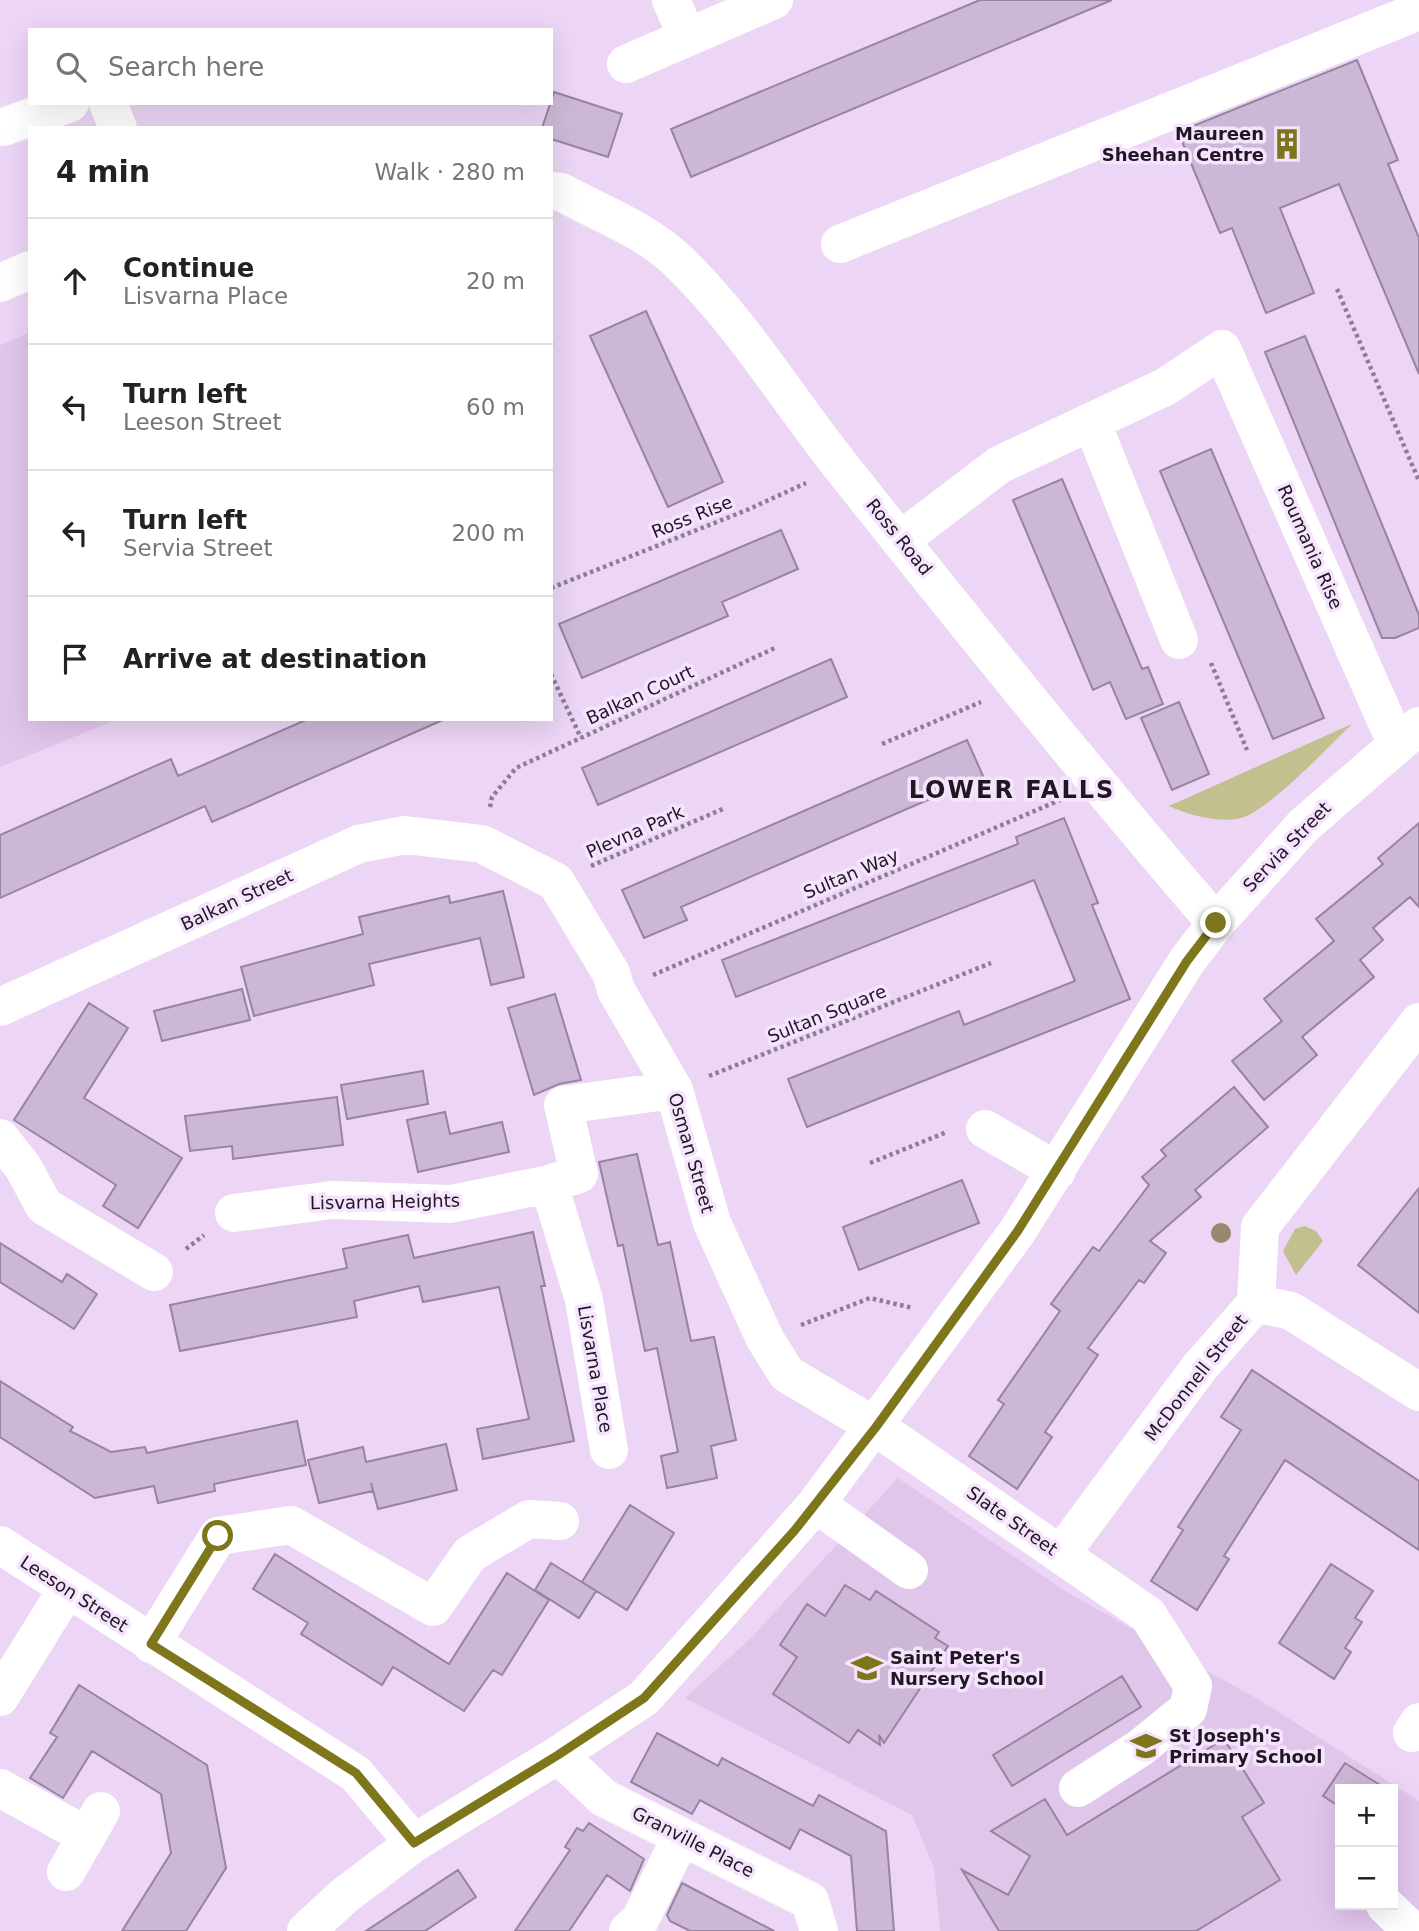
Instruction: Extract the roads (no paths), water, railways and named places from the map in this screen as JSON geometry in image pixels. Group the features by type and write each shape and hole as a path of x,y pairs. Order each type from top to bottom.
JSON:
{"street":[{"path":"671,0 687,37"},
{"path":"626,64 774,0"},
{"path":"840,244 1413,16"},
{"path":"3,127 64,105"},
{"path":"109,105 117,126"},
{"name":"Ross Road","path":"553,191 561,192 647,239 678,261 734,326 842,467 1097,784 1216,923"},
{"path":"0,283 28,271"},
{"name":"Roumania Rise","path":"1092,423 1165,387 1222,349 1408,736"},
{"path":"902,539 999,465 1092,423 1179,640"},
{"name":"Servia Street","path":"306,1931 345,1896 414,1843 558,1755 644,1698 816,1504 876,1427 1057,1171 1187,961 1216,923 1304,825 1408,736"},
{"name":"Balkan Street","path":"0,1007 359,844 405,835 482,844 556,882"},
{"name":"Osman Street","path":"556,882 611,972 617,990 674,1090 712,1223 765,1339 787,1374 876,1427"},
{"name":"McDonnell Street","path":"1061,1555 1199,1368 1256,1303 1260,1227 1419,1022"},
{"path":"549,1184 579,1174 563,1105 674,1090"},
{"path":"985,1129 1057,1171"},
{"path":"0,1138 23,1167 44,1206 154,1272"},
{"name":"Lisvarna Heights","path":"234,1213 332,1200 451,1204 549,1184"},
{"name":"Lisvarna Place","path":"549,1184 584,1300 609,1450"},
{"path":"1256,1303 1291,1311 1419,1392"},
{"name":"Slate Street","path":"876,1427 1148,1615 1194,1686 1188,1709 1140,1748 1078,1788"},
{"path":"816,1504 909,1570"},
{"path":"151,1644 218,1536 291,1525 433,1607 470,1554 529,1519 560,1521"},
{"name":"Leeson Street","path":"0,1545 356,1773 414,1843"},
{"path":"0,1697 67,1589"},
{"name":"Granville Place","path":"558,1755 604,1798 810,1901 819,1931"},
{"path":"0,1788 94,1824 66,1872"},
{"path":"628,1931 640,1920 681,1837"},
{"path":"1390,1910 1412,1931"}],"place":[{"name":"Maureen Sheehan Centre","path":"1287,144"},
{"name":"Saint Peter's Nursery School","path":"867,1668"},
{"name":"St Joseph's Primary School","path":"1146,1746"}],"district":[{"name":"LOWER FALLS","path":"1012,790"}]}
